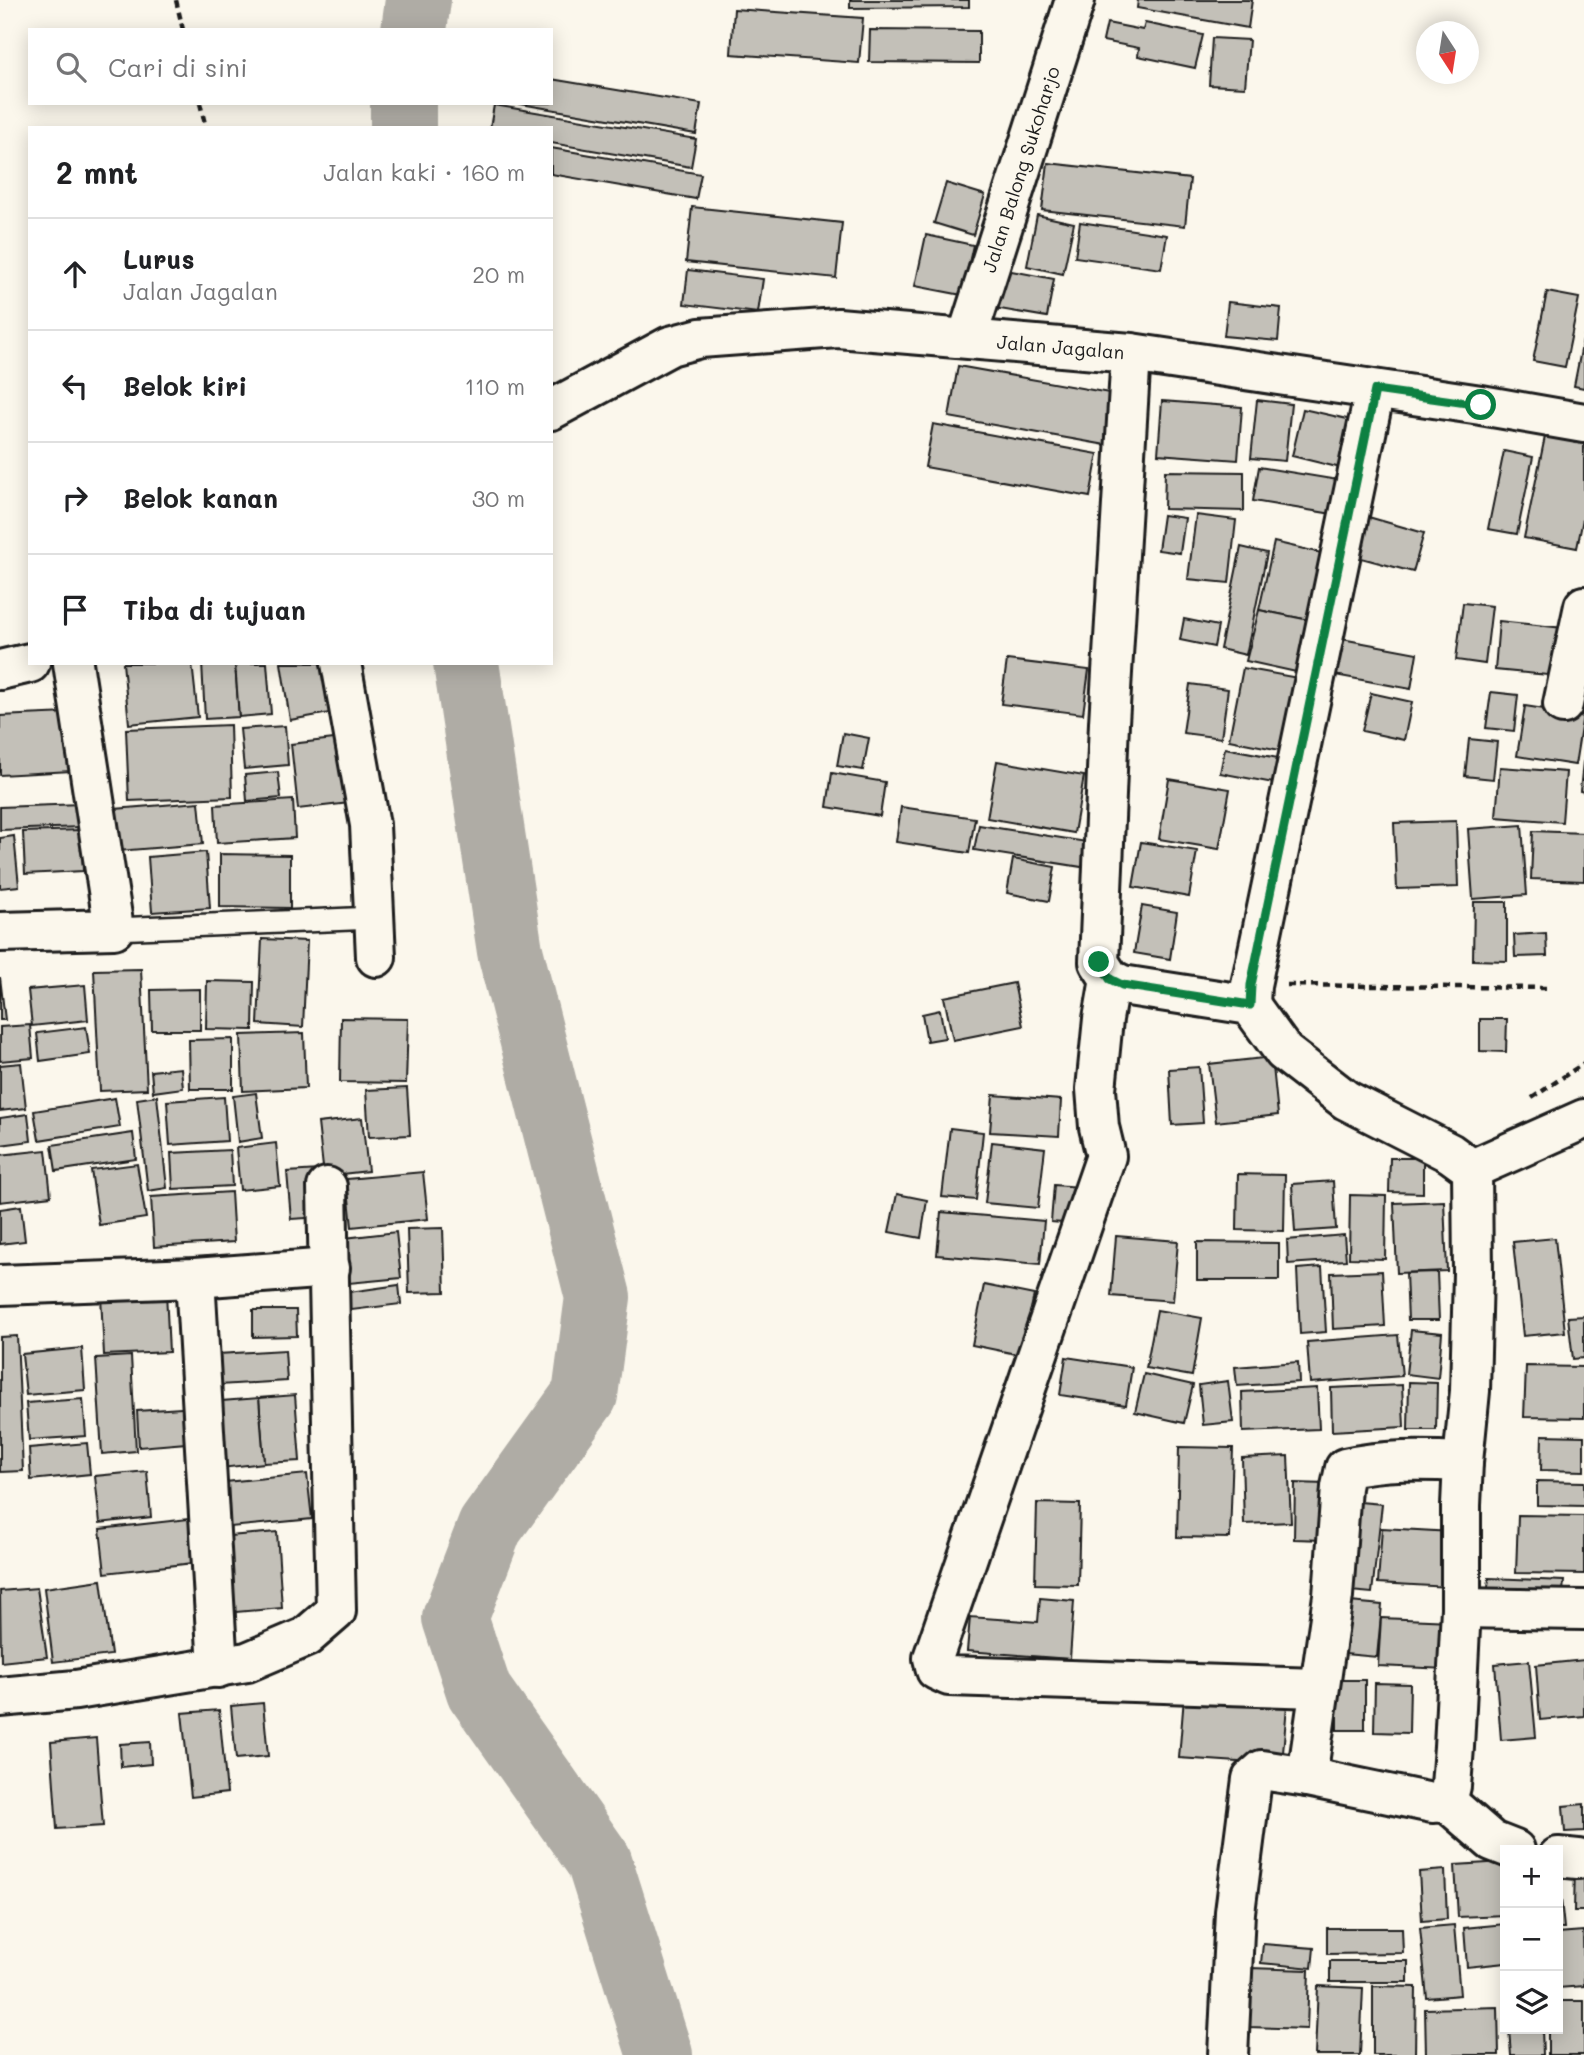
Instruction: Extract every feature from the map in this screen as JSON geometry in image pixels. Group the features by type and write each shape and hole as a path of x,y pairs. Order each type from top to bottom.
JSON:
{"street":[{"name":"Jalan Balong Sukoharjo","path":"967,338 1075,0"},
{"name":"Jalan Jagalan","path":"553,409 670,346 699,338 838,328 1131,353 1584,423"},
{"path":"1131,353 1110,709 1099,962 1110,979 1122,985 1251,995"},
{"path":"1375,390 1251,995 1284,1052 1346,1100 1450,1153 1472,1169"},
{"path":"1563,704 1584,606"},
{"path":"0,670 28,663"},
{"path":"0,932 114,929 73,665"},
{"path":"341,665 370,825 376,957"},
{"path":"1110,979 1096,1089 1099,1126 1106,1156 933,1658 936,1670 950,1676 1319,1688"},
{"path":"1472,1169 1584,1119"},
{"path":"1447,1802 1454,1747 1461,1608 1463,1461 1470,1391 1472,1169"},
{"path":"0,1696 76,1690 247,1662 306,1637 336,1611 327,1187"},
{"path":"0,1284 195,1278 330,1268"},
{"path":"195,1278 218,1668"},
{"path":"1307,1777 1333,1596 1341,1488 1345,1468 1361,1464 1463,1461"},
{"path":"1461,1608 1584,1609"},
{"path":"1228,2055 1235,1912 1252,1779 1262,1770 1432,1803 1447,1802 1492,1841 1502,1845"}],"lane":[{"path":"114,929 374,918"}],"path":[{"path":"176,0 183,28"},
{"path":"200,105 206,126"},
{"path":"1251,995 1547,988"}],"building":[{"path":"850,0 969,0 969,7 850,8"},
{"path":"1138,0 1252,0 1248,28 1137,8"},
{"path":"734,9 863,18 859,63 731,54"},
{"path":"1107,23 1143,30 1145,23 1203,35 1195,68 1138,56 1139,48 1103,41"},
{"path":"870,30 979,31 979,63 869,62"},
{"path":"1212,38 1249,40 1245,87 1209,85"},
{"path":"553,79 701,104 696,134 527,105 553,105"},
{"path":"494,105 696,139 691,167 553,143 553,126 490,126"},
{"path":"553,148 701,174 696,199 553,174"},
{"path":"1048,163 1190,179 1185,226 1042,210"},
{"path":"946,183 985,195 973,235 934,223"},
{"path":"692,207 842,223 836,278 686,262"},
{"path":"1037,215 1074,223 1063,274 1027,266"},
{"path":"1080,222 1167,235 1161,269 1075,257"},
{"path":"926,235 973,245 962,295 915,286"},
{"path":"1001,269 1054,279 1047,317 994,308"},
{"path":"688,270 763,279 758,313 684,304"},
{"path":"1547,292 1579,298 1565,367 1533,361"},
{"path":"1228,302 1281,308 1278,341 1224,336"},
{"path":"1584,335 1584,388 1574,386"},
{"path":"958,366 1115,394 1106,445 949,417"},
{"path":"1257,400 1291,404 1285,461 1251,458"},
{"path":"1162,401 1242,407 1238,460 1158,454"},
{"path":"1303,409 1356,421 1345,469 1292,456"},
{"path":"933,424 1098,454 1090,497 925,467"},
{"path":"1547,427 1584,434 1584,514 1577,548 1524,538"},
{"path":"1504,451 1533,457 1517,534 1488,529"},
{"path":"1259,467 1344,481 1339,515 1253,501"},
{"path":"1165,471 1244,472 1244,511 1164,509"},
{"path":"1163,515 1185,518 1180,553 1158,550"},
{"path":"1196,515 1236,520 1229,583 1188,579"},
{"path":"1365,516 1424,533 1413,572 1354,556"},
{"path":"1274,542 1334,556 1319,622 1259,610"},
{"path":"1241,547 1267,553 1246,655 1220,649"},
{"path":"1463,603 1492,606 1485,664 1456,660"},
{"path":"1259,610 1319,622 1310,675 1246,661"},
{"path":"1184,619 1218,626 1214,647 1180,640"},
{"path":"1499,621 1563,628 1558,676 1495,670"},
{"path":"1342,639 1417,653 1411,689 1335,675"},
{"path":"1007,660 1089,670 1083,714 1001,704"},
{"path":"123,665 192,665 198,717 129,724"},
{"path":"202,665 235,665 239,717 205,719"},
{"path":"235,665 267,665 271,714 239,717"},
{"path":"281,665 333,665 341,711 290,720"},
{"path":"1243,668 1309,680 1295,753 1229,740"},
{"path":"1190,684 1228,689 1221,738 1183,733"},
{"path":"1491,692 1518,695 1514,731 1486,728"},
{"path":"1371,693 1412,702 1404,740 1362,731"},
{"path":"1525,706 1583,715 1575,765 1517,756"},
{"path":"68,713 71,771 0,775 0,716"},
{"path":"230,725 232,797 129,801 126,729"},
{"path":"285,726 288,765 244,769 240,729"},
{"path":"843,733 869,738 863,770 837,766"},
{"path":"351,737 358,802 298,809 291,744"},
{"path":"1469,739 1497,742 1493,779 1465,776"},
{"path":"1225,748 1294,761 1289,786 1220,773"},
{"path":"997,761 1084,776 1074,833 987,818"},
{"path":"1584,762 1584,792 1580,791"},
{"path":"1500,767 1566,772 1562,822 1496,817"},
{"path":"278,772 281,798 247,801 245,775"},
{"path":"832,773 885,782 880,816 827,807"},
{"path":"1169,779 1230,789 1219,849 1159,839"},
{"path":"293,800 295,838 217,843 215,805"},
{"path":"199,802 203,844 118,851 115,809"},
{"path":"81,804 81,827 0,830 0,807"},
{"path":"901,807 975,818 969,853 896,842"},
{"path":"1456,821 1458,887 1397,889 1394,823"},
{"path":"979,825 1093,843 1088,868 974,850"},
{"path":"1522,825 1527,895 1473,899 1468,829"},
{"path":"81,830 83,871 25,874 23,832"},
{"path":"1533,831 1584,833 1584,881 1531,879"},
{"path":"14,836 19,886 0,888 0,838"},
{"path":"1141,842 1197,851 1189,897 1133,887"},
{"path":"206,852 210,908 152,912 148,857"},
{"path":"220,854 290,855 290,908 220,907"},
{"path":"1013,859 1055,867 1049,901 1007,893"},
{"path":"1474,902 1507,902 1507,961 1473,960"},
{"path":"1142,906 1177,912 1170,959 1134,953"},
{"path":"1546,933 1547,956 1515,957 1514,935"},
{"path":"262,939 307,941 303,1027 258,1024"},
{"path":"141,969 147,1089 100,1091 94,970"},
{"path":"0,977 5,1020 0,1020"},
{"path":"207,981 254,982 253,1030 206,1029"},
{"path":"1014,983 1023,1026 953,1040 944,997"},
{"path":"85,985 88,1020 32,1026 28,990"},
{"path":"200,989 200,1030 152,1030 151,990"},
{"path":"940,1010 945,1038 927,1041 922,1014"},
{"path":"341,1018 408,1019 406,1083 340,1082"},
{"path":"1480,1019 1507,1019 1506,1052 1480,1051"},
{"path":"30,1025 33,1058 0,1061 0,1027"},
{"path":"86,1027 90,1054 40,1061 37,1033"},
{"path":"304,1033 306,1088 243,1091 241,1035"},
{"path":"233,1039 233,1089 190,1089 189,1040"},
{"path":"1272,1057 1278,1115 1216,1122 1209,1064"},
{"path":"21,1063 26,1108 0,1111 0,1065"},
{"path":"1199,1067 1203,1123 1172,1125 1169,1069"},
{"path":"181,1068 183,1088 153,1092 151,1071"},
{"path":"407,1088 410,1135 369,1137 366,1090"},
{"path":"256,1093 262,1138 238,1142 233,1096"},
{"path":"993,1095 1061,1100 1059,1136 990,1132"},
{"path":"157,1096 167,1188 148,1191 137,1099"},
{"path":"224,1097 227,1141 170,1145 167,1101"},
{"path":"115,1098 120,1127 39,1140 34,1111"},
{"path":"28,1114 31,1141 0,1145 0,1118"},
{"path":"362,1118 368,1171 324,1176 318,1123"},
{"path":"950,1128 983,1132 976,1200 942,1197"},
{"path":"133,1133 136,1159 56,1171 52,1145"},
{"path":"992,1142 1045,1148 1038,1208 985,1203"},
{"path":"276,1143 280,1186 240,1190 236,1148"},
{"path":"46,1150 51,1196 0,1202 0,1155"},
{"path":"230,1150 232,1186 173,1189 171,1153"},
{"path":"1390,1158 1423,1158 1423,1193 1389,1192"},
{"path":"137,1164 146,1218 99,1225 91,1170"},
{"path":"319,1170 323,1217 291,1219 287,1172"},
{"path":"423,1172 428,1219 352,1227 347,1179"},
{"path":"1238,1174 1285,1175 1284,1231 1237,1230"},
{"path":"1333,1181 1336,1229 1295,1232 1292,1184"},
{"path":"1054,1185 1079,1187 1075,1224 1051,1222"},
{"path":"231,1192 234,1242 154,1247 151,1197"},
{"path":"897,1194 927,1200 921,1238 889,1232"},
{"path":"1350,1195 1386,1196 1385,1259 1349,1258"},
{"path":"1444,1201 1447,1271 1397,1273 1394,1203"},
{"path":"21,1206 25,1241 0,1244 0,1209"},
{"path":"941,1212 1044,1221 1040,1264 937,1255"},
{"path":"443,1228 445,1292 409,1293 407,1229"},
{"path":"396,1232 401,1278 349,1283 345,1238"},
{"path":"1344,1235 1346,1260 1288,1264 1287,1240"},
{"path":"1116,1236 1178,1241 1173,1301 1111,1296"},
{"path":"1555,1238 1565,1332 1523,1336 1513,1242"},
{"path":"1197,1242 1279,1243 1279,1280 1197,1280"},
{"path":"1322,1267 1326,1332 1300,1334 1297,1269"},
{"path":"1382,1271 1385,1326 1333,1329 1331,1273"},
{"path":"1437,1272 1439,1320 1408,1320 1406,1273"},
{"path":"399,1285 401,1304 344,1311 342,1293"},
{"path":"984,1285 1034,1295 1021,1355 972,1345"},
{"path":"166,1292 169,1352 104,1355 101,1296"},
{"path":"253,1310 296,1310 297,1336 253,1337"},
{"path":"1157,1310 1202,1318 1192,1376 1146,1368"},
{"path":"1584,1316 1584,1358 1573,1359 1568,1317"},
{"path":"1411,1330 1442,1333 1438,1378 1406,1374"},
{"path":"1398,1335 1402,1376 1310,1383 1307,1342"},
{"path":"17,1336 23,1471 0,1472 0,1337"},
{"path":"82,1348 85,1390 26,1395 22,1354"},
{"path":"285,1350 287,1381 219,1385 218,1354"},
{"path":"131,1356 136,1451 102,1454 96,1358"},
{"path":"1066,1357 1132,1367 1126,1405 1060,1395"},
{"path":"1298,1362 1299,1382 1237,1386 1235,1367"},
{"path":"1526,1366 1584,1367 1584,1418 1524,1417"},
{"path":"1144,1374 1193,1385 1184,1423 1135,1412"},
{"path":"1228,1381 1233,1422 1203,1425 1199,1385"},
{"path":"1409,1382 1437,1383 1436,1430 1408,1430"},
{"path":"1402,1385 1404,1427 1332,1431 1331,1388"},
{"path":"1317,1388 1319,1429 1243,1432 1242,1392"},
{"path":"295,1395 300,1461 264,1463 259,1398"},
{"path":"259,1398 264,1463 213,1469 209,1402"},
{"path":"83,1399 86,1436 29,1440 26,1403"},
{"path":"196,1407 198,1442 139,1447 137,1411"},
{"path":"1542,1435 1584,1436 1584,1471 1541,1470"},
{"path":"87,1443 90,1474 31,1480 29,1448"},
{"path":"1179,1447 1233,1448 1230,1538 1177,1537"},
{"path":"1288,1456 1291,1522 1244,1524 1242,1458"},
{"path":"147,1471 151,1517 100,1523 95,1476"},
{"path":"307,1474 312,1519 220,1528 215,1483"},
{"path":"1537,1481 1584,1482 1584,1506 1537,1505"},
{"path":"1295,1483 1326,1484 1324,1540 1294,1539"},
{"path":"1348,1501 1382,1504 1372,1593 1339,1590"},
{"path":"1037,1503 1080,1504 1078,1585 1035,1584"},
{"path":"1518,1515 1584,1516 1584,1574 1516,1573"},
{"path":"197,1518 202,1562 105,1573 100,1529"},
{"path":"1382,1528 1452,1532 1449,1587 1378,1583"},
{"path":"277,1532 282,1608 225,1613 218,1537"},
{"path":"1489,1578 1564,1581 1563,1591 1488,1588"},
{"path":"101,1580 111,1655 53,1662 44,1588"},
{"path":"37,1588 47,1657 1,1662 0,1591"},
{"path":"1040,1598 1074,1601 1070,1659 967,1651 970,1617 1038,1622"},
{"path":"1339,1601 1382,1605 1377,1657 1334,1653"},
{"path":"1381,1618 1451,1621 1448,1669 1378,1666"},
{"path":"1584,1660 1584,1716 1540,1720 1536,1665"},
{"path":"1529,1661 1536,1737 1501,1740 1495,1664"},
{"path":"1337,1680 1365,1680 1365,1730 1337,1730"},
{"path":"1375,1683 1410,1684 1409,1733 1374,1732"},
{"path":"1185,1685 1288,1693 1282,1765 1179,1758"},
{"path":"263,1703 268,1756 236,1759 231,1706"},
{"path":"219,1710 227,1793 191,1797 182,1713"},
{"path":"96,1738 103,1826 57,1829 51,1742"},
{"path":"150,1742 151,1764 121,1767 120,1744"},
{"path":"1584,1804 1584,1831 1565,1832 1563,1806"},
{"path":"1500,1862 1500,1915 1458,1917 1455,1865"},
{"path":"1575,1866 1584,1866 1584,1911 1574,1911"},
{"path":"1445,1870 1447,1919 1422,1921 1419,1872"},
{"path":"1500,1924 1500,1964 1467,1967 1464,1928"},
{"path":"1454,1925 1460,1995 1427,1998 1420,1928"},
{"path":"1327,1928 1402,1928 1403,1953 1327,1954"},
{"path":"1583,1931 1584,1986 1563,1988 1563,1933"},
{"path":"1263,1944 1314,1948 1312,1968 1261,1963"},
{"path":"1330,1961 1408,1961 1408,1982 1330,1982"},
{"path":"1250,1968 1309,1970 1307,2029 1248,2027"},
{"path":"1318,1986 1363,1988 1360,2055 1315,2055"},
{"path":"1373,1986 1416,1987 1415,2055 1373,2055"},
{"path":"1563,2001 1584,2001 1584,2055 1548,2055 1548,2034 1563,2034"},
{"path":"1498,2007 1499,2055 1426,2055 1425,2009"},
{"path":"1509,2034 1542,2034 1543,2055 1511,2055"}],"waterway":[{"path":"414,28 418,0"},
{"path":"403,105 403,126"},
{"path":"466,665 510,951 598,1297 585,1395 490,1527 455,1618 479,1691 599,1861 660,2055"}],"route":[{"path":"1099,962 1110,979 1122,985 1250,1005 1251,985 1375,390 1481,405"}]}
